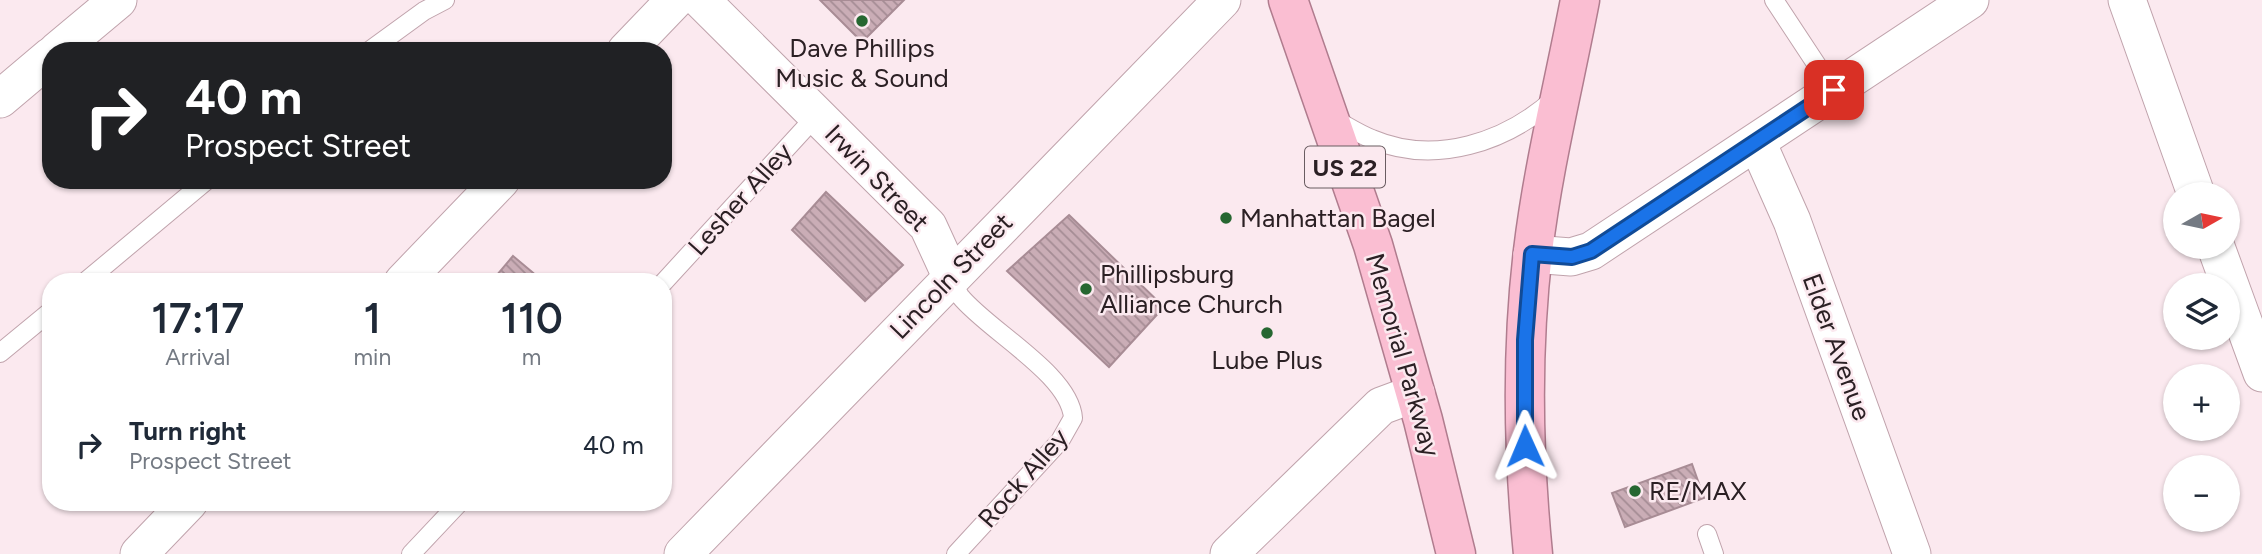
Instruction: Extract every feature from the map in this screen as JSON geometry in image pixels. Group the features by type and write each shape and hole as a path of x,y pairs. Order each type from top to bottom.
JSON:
{"highway":[{"name":"Memorial Parkway","path":"1288,0 1373,244 1416,393 1456,554"},
{"path":"1533,554 1524,399 1532,254 1540,196 1580,0"}],"street":[{"path":"68,42 118,0"},
{"path":"635,42 675,0"},
{"name":"Irwin Street","path":"701,0 928,226 951,276"},
{"name":"Lincoln Street","path":"683,554 1222,0"},
{"path":"1532,254 1572,257 1591,251 1970,0"},
{"path":"2127,0 2192,182"},
{"path":"0,99 42,64"},
{"name":"Elder Avenue","path":"1757,142 1792,221 1912,554"},
{"path":"411,273 492,189"},
{"path":"2220,259 2262,373"},
{"path":"1229,554 1381,406 1416,393"},
{"path":"139,554 180,511"}],"lane":[{"path":"381,42 424,11 445,0"},
{"path":"1774,0 1834,90"},
{"path":"1328,116 1373,140 1419,150 1442,149 1494,139 1514,129 1562,91"},
{"name":"Lesher Alley","path":"672,273 817,115"},
{"path":"96,273 196,189"},
{"name":"Rock Alley","path":"951,276 960,295 1068,397 1073,418 1060,441 956,554"},
{"path":"0,353 42,318"},
{"path":"411,554 452,511"},
{"path":"1707,534 1713,554"}],"building":[{"name":"Dave Phillips Music & Sound","path":"820,0 904,0 862,42"},
{"path":"826,192 903,265 865,301 792,230"},
{"name":"Phillipsburg Alliance Church","path":"1069,215 1164,307 1109,367 1007,271"},
{"path":"513,256 533,273 499,273"},
{"path":"1692,464 1704,498 1625,527 1612,493"}],"place":[{"name":"Dave Phillips Music & Sound","path":"862,21"},
{"name":"Manhattan Bagel","path":"1226,218"},
{"name":"Phillipsburg Alliance Church","path":"1086,289"},
{"name":"Lube Plus","path":"1267,333"},
{"name":"RE/MAX","path":"1635,491"}],"route":[{"path":"1525,446 1525,340 1532,254 1572,257 1591,251 1834,90"}]}
